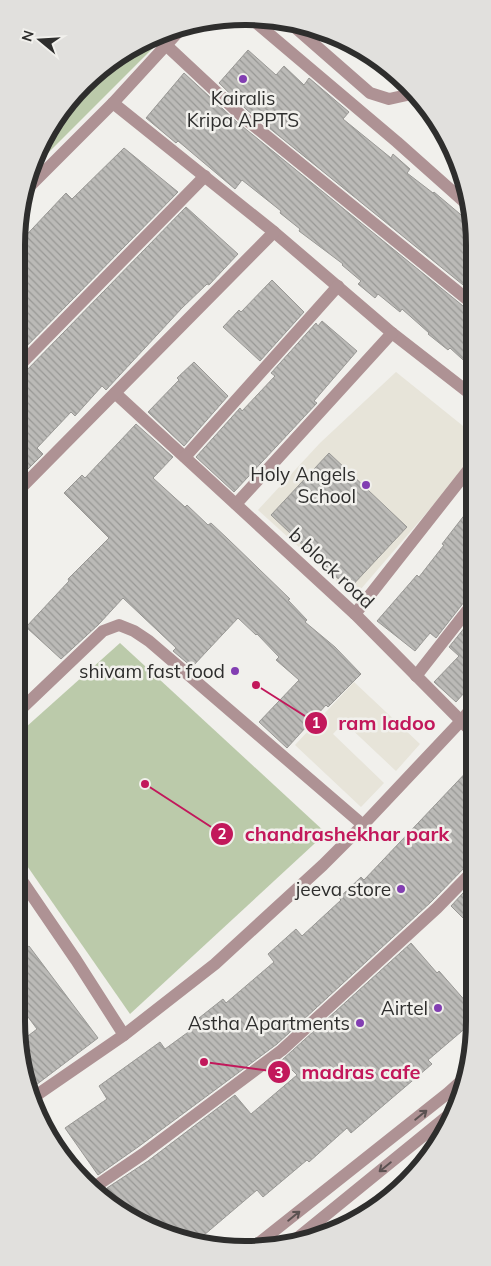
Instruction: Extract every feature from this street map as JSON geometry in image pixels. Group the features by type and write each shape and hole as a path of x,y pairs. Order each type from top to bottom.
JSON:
{"street":[{"path":"259,25 461,198"},
{"path":"301,32 370,93 388,99 406,95"},
{"path":"35,181 113,103 173,38"},
{"path":"166,46 242,116 466,298"},
{"path":"113,103 274,232 392,333 466,391"},
{"path":"25,360 205,176"},
{"path":"25,484 274,232"},
{"path":"185,457 338,286"},
{"path":"236,504 392,333"},
{"name":"b block road","path":"115,393 355,614 466,726"},
{"path":"355,614 466,473"},
{"path":"416,676 466,612"},
{"path":"25,705 103,631 119,626 134,631 363,825"},
{"path":"38,1094 124,1035 215,964 323,865 466,715"},
{"path":"98,1184 143,1154 282,1050 437,908 466,878"},
{"path":"25,885 124,1035"},
{"path":"263,1241 456,1086"},
{"path":"304,1233 441,1121"}],"shaded area":[{"name":"Holy Angels School","path":"396,372 466,428 466,467 354,597 258,510 320,443"},
{"path":"354,682 420,744 396,771 344,722 333,734 384,783 361,807 295,745"}],"green space":[{"path":"157,44 44,157 62,123 80,100 100,80 123,62"},
{"path":"120,643 326,833 130,1014 25,863 25,728"}],"building":[{"path":"248,50 276,75 284,66 304,85 309,78 349,112 343,119 391,158 393,154 410,169 407,173 434,192 464,217 466,231 466,287 247,110 219,83"},
{"path":"184,73 237,122 466,308 466,363 450,348 448,350 428,334 402,309 400,312 378,294 375,298 358,284 361,281 343,264 299,231 300,229 280,213 281,211 242,180 235,189 178,141 176,143 146,118"},
{"path":"124,148 178,192 25,348 25,236 66,193 72,199"},
{"path":"186,207 238,254 209,285 207,284 182,308 106,390 102,386 75,416 71,412 37,448 43,454 25,472 25,372"},
{"path":"272,280 304,312 260,361 223,327 239,310 241,312"},
{"path":"322,321 357,351 314,401 317,403 234,492 196,457 240,408 242,411 275,376 271,373 316,323 318,326"},
{"path":"194,362 228,396 184,446 148,412 179,380 177,378"},
{"path":"136,424 173,457 153,478 185,507 187,505 208,525 211,523 228,539 290,599 288,600 307,620 305,622 335,647 361,674 328,707 326,705 287,748 259,722 299,680 276,660 279,657 257,634 238,618 192,667 173,651 176,648 123,598 99,624 61,659 26,627 69,581 68,579 109,538 64,493 82,475 85,478"},
{"path":"329,453 407,527 349,589 271,515"},
{"path":"466,513 466,600 436,638 430,633 415,651 377,621 417,575 419,577 444,545 442,544"},
{"path":"466,626 466,691 456,702 434,682 459,656 449,647"},
{"path":"466,772 466,866 431,902 277,1044 98,1175 65,1128 107,1099 99,1086 160,1042 165,1049 202,1022 199,1018 223,999 226,1003 274,962 268,954 296,929 302,936 341,900 339,898 361,877 364,880"},
{"path":"466,890 466,921 451,906"},
{"path":"411,943 437,973 439,971 466,1002 466,1028 428,1060 432,1064 351,1133 347,1128 309,1162 307,1160 263,1197 257,1190 202,1237 148,1218 110,1194 107,1188 148,1161 235,1095 251,1114 297,1075 282,1060"},
{"path":"29,946 98,1038 35,1085 29,1064 25,1038 37,1029 25,1013 25,949"}],"place":[{"name":"Kairalis Kripa APPTS","path":"243,79"},
{"name":"Holy Angels School","path":"366,485"},
{"name":"shivam fast food","path":"235,671"},
{"name":"ram ladoo","path":"256,685"},
{"name":"chandrashekhar park","path":"145,784"},
{"name":"jeeva store","path":"401,889"},
{"name":"Airtel","path":"438,1008"},
{"name":"Astha Apartments","path":"360,1023"},
{"name":"madras cafe","path":"204,1062"}]}
